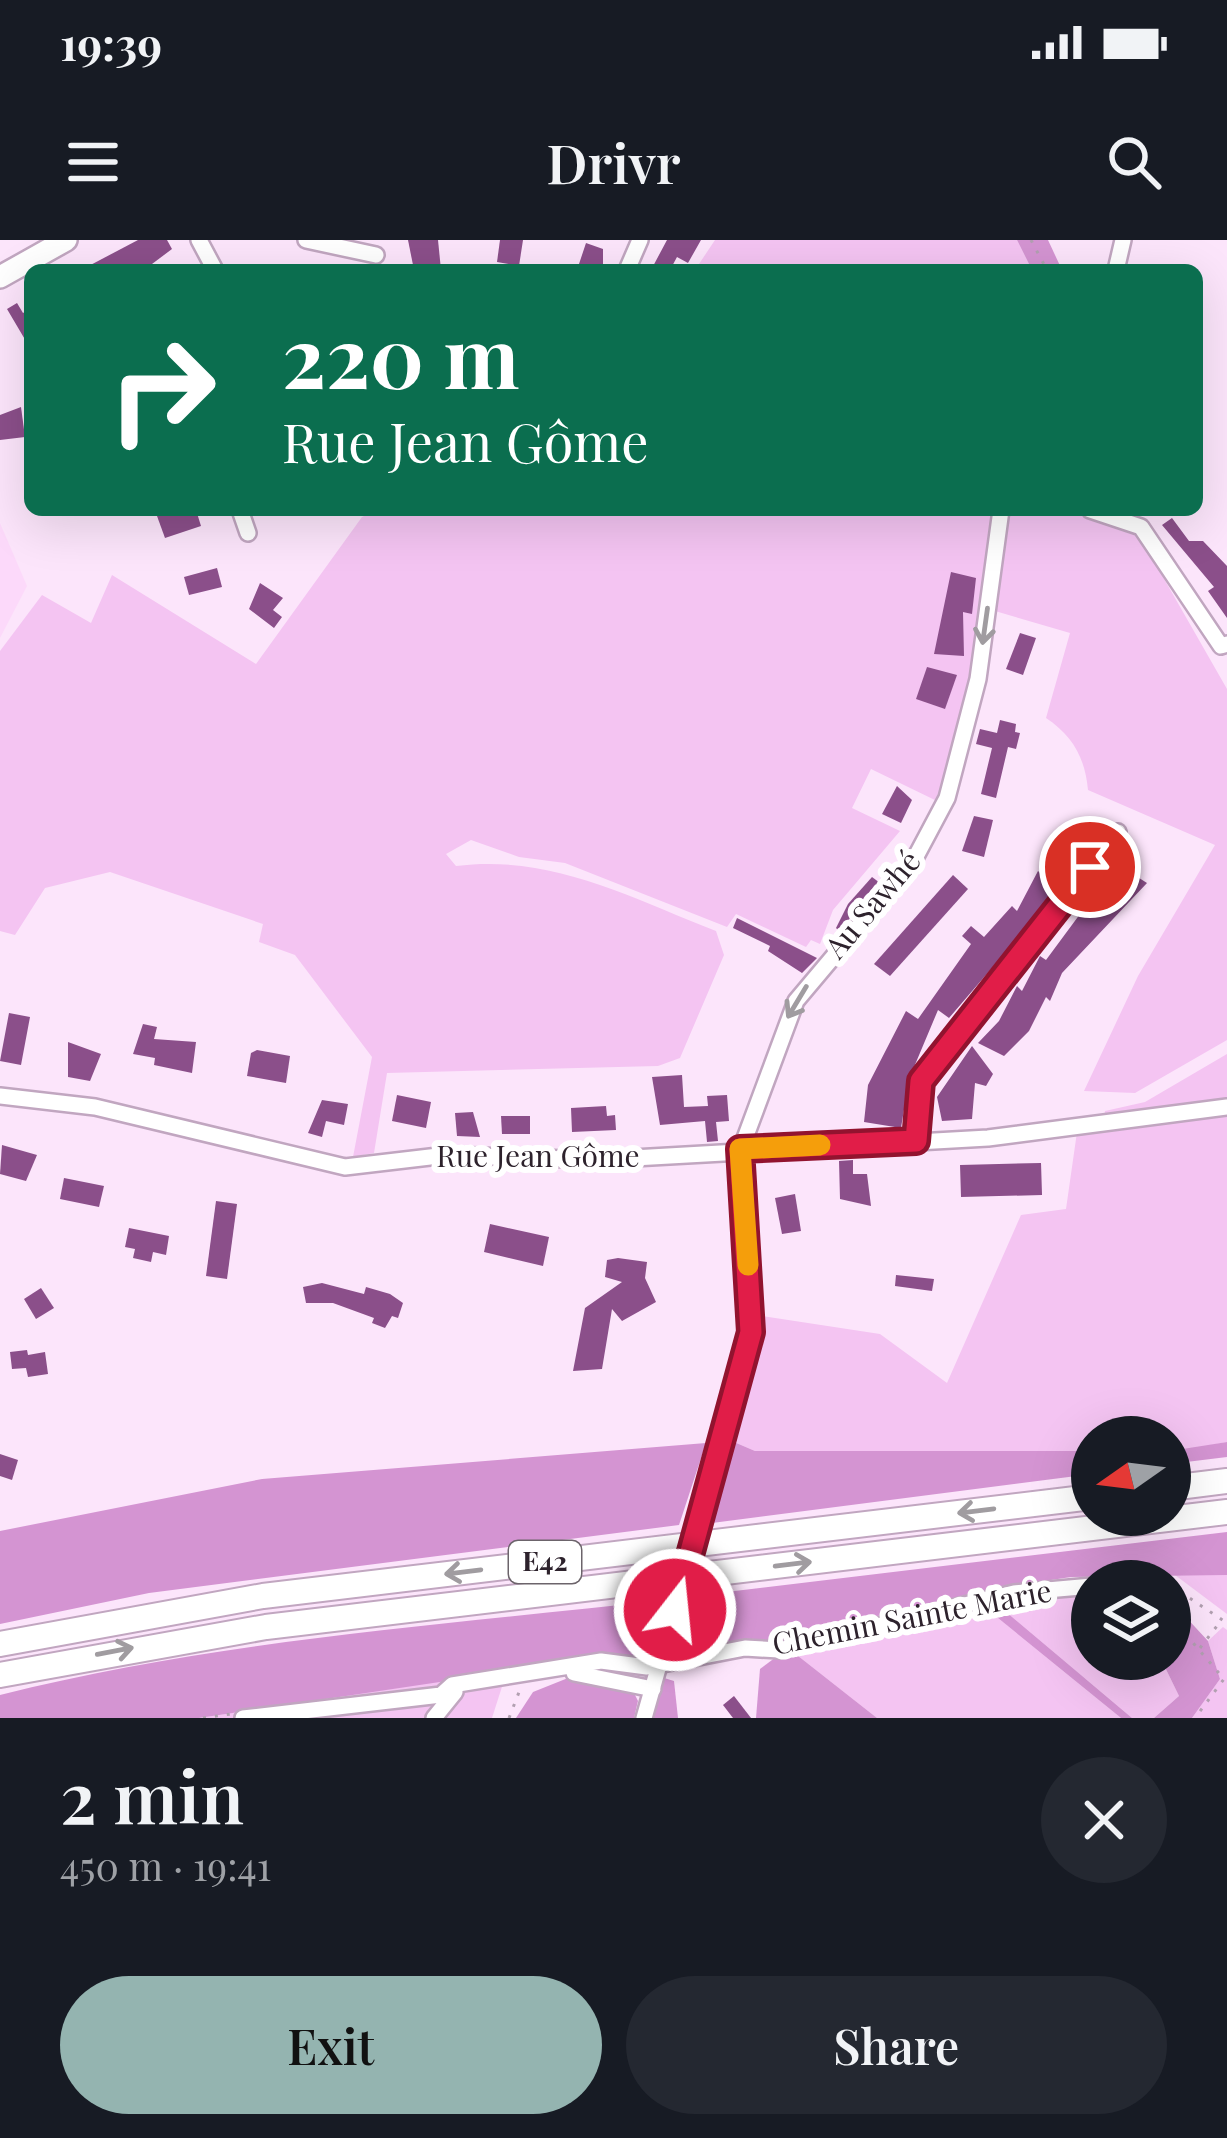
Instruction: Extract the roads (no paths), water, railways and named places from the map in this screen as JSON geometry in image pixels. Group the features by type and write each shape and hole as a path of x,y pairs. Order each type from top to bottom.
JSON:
{"highway":[{"path":"1191,1485 1227,1481"},
{"name":"E42","path":"0,1644 262,1597 1071,1500"},
{"name":"E42","path":"0,1675 266,1627 1227,1512"}],"main road":[{"path":"0,277 66,240"}],"street":[{"path":"306,240 376,255"},
{"path":"241,516 248,533"},
{"name":"Au Sawhé","path":"740,1149 796,1001 913,862 947,798 978,679 1000,516"},
{"path":"1108,516 1141,527 1221,646 1227,644"},
{"path":"916,1141 921,1081 1118,832"},
{"name":"Rue Jean Gôme","path":"0,1096 114,1111 345,1167 447,1155 576,1161 988,1138 1227,1107"},
{"path":"644,1718 751,1332 740,1149"},
{"name":"Chemin Sainte Marie","path":"243,1718 441,1695 452,1685 583,1664 613,1661 647,1667 662,1656 745,1648 779,1650 1014,1593 1071,1588"},
{"path":"434,1718 452,1694 524,1679 588,1672 652,1689"}]}
